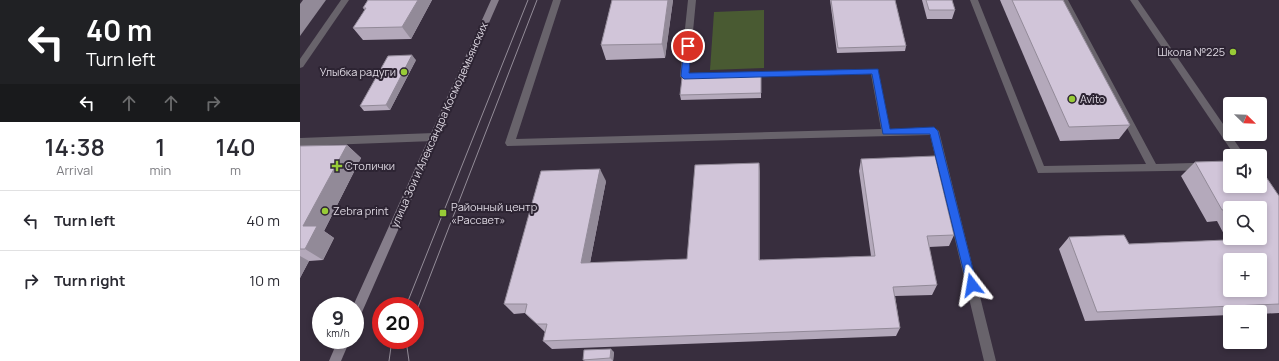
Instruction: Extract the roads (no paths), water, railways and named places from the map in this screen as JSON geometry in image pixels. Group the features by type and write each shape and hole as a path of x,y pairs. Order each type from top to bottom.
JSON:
{"main road":[{"name":"улица Зои и Александра Космодемьянских","path":"363,297 495,0"},
{"path":"335,361 340,349"}],"lane":[{"path":"300,66 345,0"},
{"path":"557,0 510,143 934,131 990,361"},
{"path":"692,0 684,76 876,71 886,132"},
{"path":"974,0 1041,170 1223,166"},
{"path":"1064,0 1153,167"},
{"path":"1134,0 1235,149"},
{"path":"300,142 434,137"}],"tram line":[{"path":"410,297 528,0"},
{"path":"422,297 537,0"},
{"path":"389,361 391,349"},
{"path":"407,349 409,361"}],"place":[{"name":"Школа №225","path":"1233,52"},
{"name":"Улыбка радуги","path":"404,72"},
{"name":"Avito","path":"1072,99"},
{"name":"Столички","path":"337,166"},
{"name":"Zebra print","path":"325,211"},
{"name":"Районный центр «Рассвет»","path":"443,213"}]}
